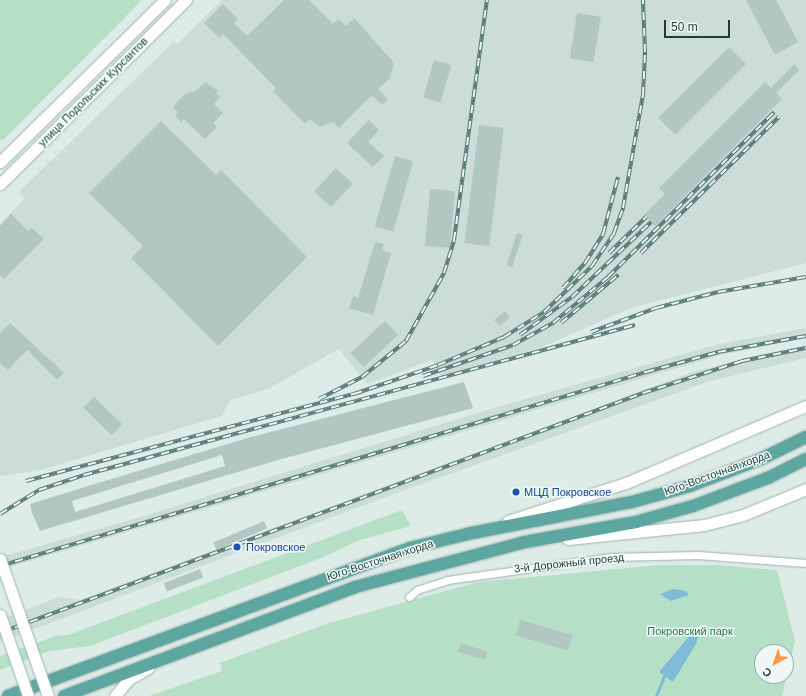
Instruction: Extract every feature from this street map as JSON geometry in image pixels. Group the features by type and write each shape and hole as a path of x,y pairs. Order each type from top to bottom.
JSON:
{"main road":[{"name":"улица Подольских Курсантов","path":"0,162 165,0"},
{"name":"улица Подольских Курсантов","path":"0,184 186,0"},
{"path":"472,533 626,483 780,415 806,406"},
{"name":"Юго-Восточная хорда","path":"8,696 410,548 472,533 632,502 690,486 761,459 806,437"},
{"name":"Юго-Восточная хорда","path":"64,696 355,587 416,569 525,542 636,522 693,506 768,478 806,459"},
{"path":"525,542 704,525 758,510 806,489"},
{"path":"0,559 48,696"},
{"path":"0,615 28,696"},
{"path":"115,696 129,679 168,657"}],"street":[{"name":"3-й Дорожный проезд","path":"409,597 417,590 447,580 611,557 698,555 806,563"}],"shaded area":[{"path":"222,0 806,0 806,263 631,308 542,347 441,377 432,360 367,384 339,349 268,389 231,400 221,416 41,470 0,476 0,224 25,198 19,192 174,41 177,44"},
{"path":"806,328 806,338 721,355 0,570 0,554 12,554 130,520 497,407 719,344"},
{"path":"806,345 806,358 710,381 394,494 0,642 0,620 59,597 80,600 695,371"}],"green space":[{"path":"0,0 142,0 3,140 0,140"},
{"path":"402,510 411,526 360,540 321,558 90,646 49,651 0,670 0,656 56,636 68,635"},
{"name":"Покровский парк","path":"660,565 718,565 777,570 795,641 794,645 794,644 754,644 754,684 785,684 782,696 149,696 222,671 220,663 326,624 478,582"}],"water":[{"path":"673,589 686,591 689,595 671,601 660,594"},
{"path":"697,627 700,629 696,644 673,682 659,672"}],"building":[{"path":"284,0 309,0 333,24 338,19 346,26 354,18 394,63 390,78 378,89 388,99 382,105 372,95 339,128 333,122 320,127 310,119 305,124 273,91 276,88 223,34 219,38 204,23 223,4 238,19 234,23 247,36"},
{"path":"746,0 776,0 798,42 775,55"},
{"path":"577,13 601,17 594,62 570,58"},
{"path":"729,47 746,64 675,135 658,118"},
{"path":"434,60 451,65 441,102 423,97"},
{"path":"794,64 799,70 776,93 782,99 655,226 644,215 665,194 659,188 765,82 771,88"},
{"path":"205,82 218,91 216,93 220,97 214,104 223,113 213,123 217,127 205,139 184,119 181,122 175,115 178,112 173,107 184,95 191,91 193,93"},
{"path":"369,120 379,130 368,142 384,156 373,167 347,143"},
{"path":"161,121 216,175 221,170 307,257 218,346 131,258 143,246 89,193"},
{"path":"479,125 504,128 489,246 464,243"},
{"path":"395,156 413,161 393,231 375,226"},
{"path":"336,168 353,184 331,207 314,191"},
{"path":"430,189 455,191 450,248 425,246"},
{"path":"11,214 28,231 32,228 44,239 4,279 0,275 0,226"},
{"path":"517,233 523,235 512,267 506,265"},
{"path":"375,242 384,244 382,250 391,253 373,315 349,308 353,296 358,298"},
{"path":"505,311 510,317 499,326 494,320"},
{"path":"385,321 398,335 364,367 351,353"},
{"path":"10,323 64,373 57,380 27,350 8,370 0,363 0,334"},
{"path":"464,382 473,408 278,460 40,531 32,513 30,504 251,437","holes":["222,455 225,466 75,512 72,501"]},
{"path":"94,397 122,424 112,435 84,408"},
{"path":"264,521 267,528 216,550 213,542"},
{"path":"200,569 203,577 167,591 164,583"},
{"path":"520,620 573,635 568,651 516,635"},
{"path":"461,643 488,652 485,660 458,652"}],"waterway":[{"path":"656,696 665,674"}],"railway":[{"path":"319,399 362,377 406,341 444,273 454,240 487,0"},
{"path":"26,481 354,394 438,365 504,337 544,312 592,266 614,233 623,208 643,95 645,52 643,0"},
{"path":"423,376 513,345 553,323 608,277 774,112"},
{"path":"641,253 779,117"},
{"path":"563,288 585,263 603,234 618,177"},
{"path":"609,253 646,217"},
{"path":"520,335 572,297 651,222"},
{"path":"561,323 618,275"},
{"path":"591,332 656,308 718,292 806,277"},
{"path":"0,514 39,490 84,475 635,325"},
{"path":"0,566 646,372 718,352 806,336"},
{"path":"0,633 643,393 742,361 806,348"}],"place":[{"name":"МЦД Покровское","path":"516,492"},
{"name":"Покровское","path":"237,547"}]}
